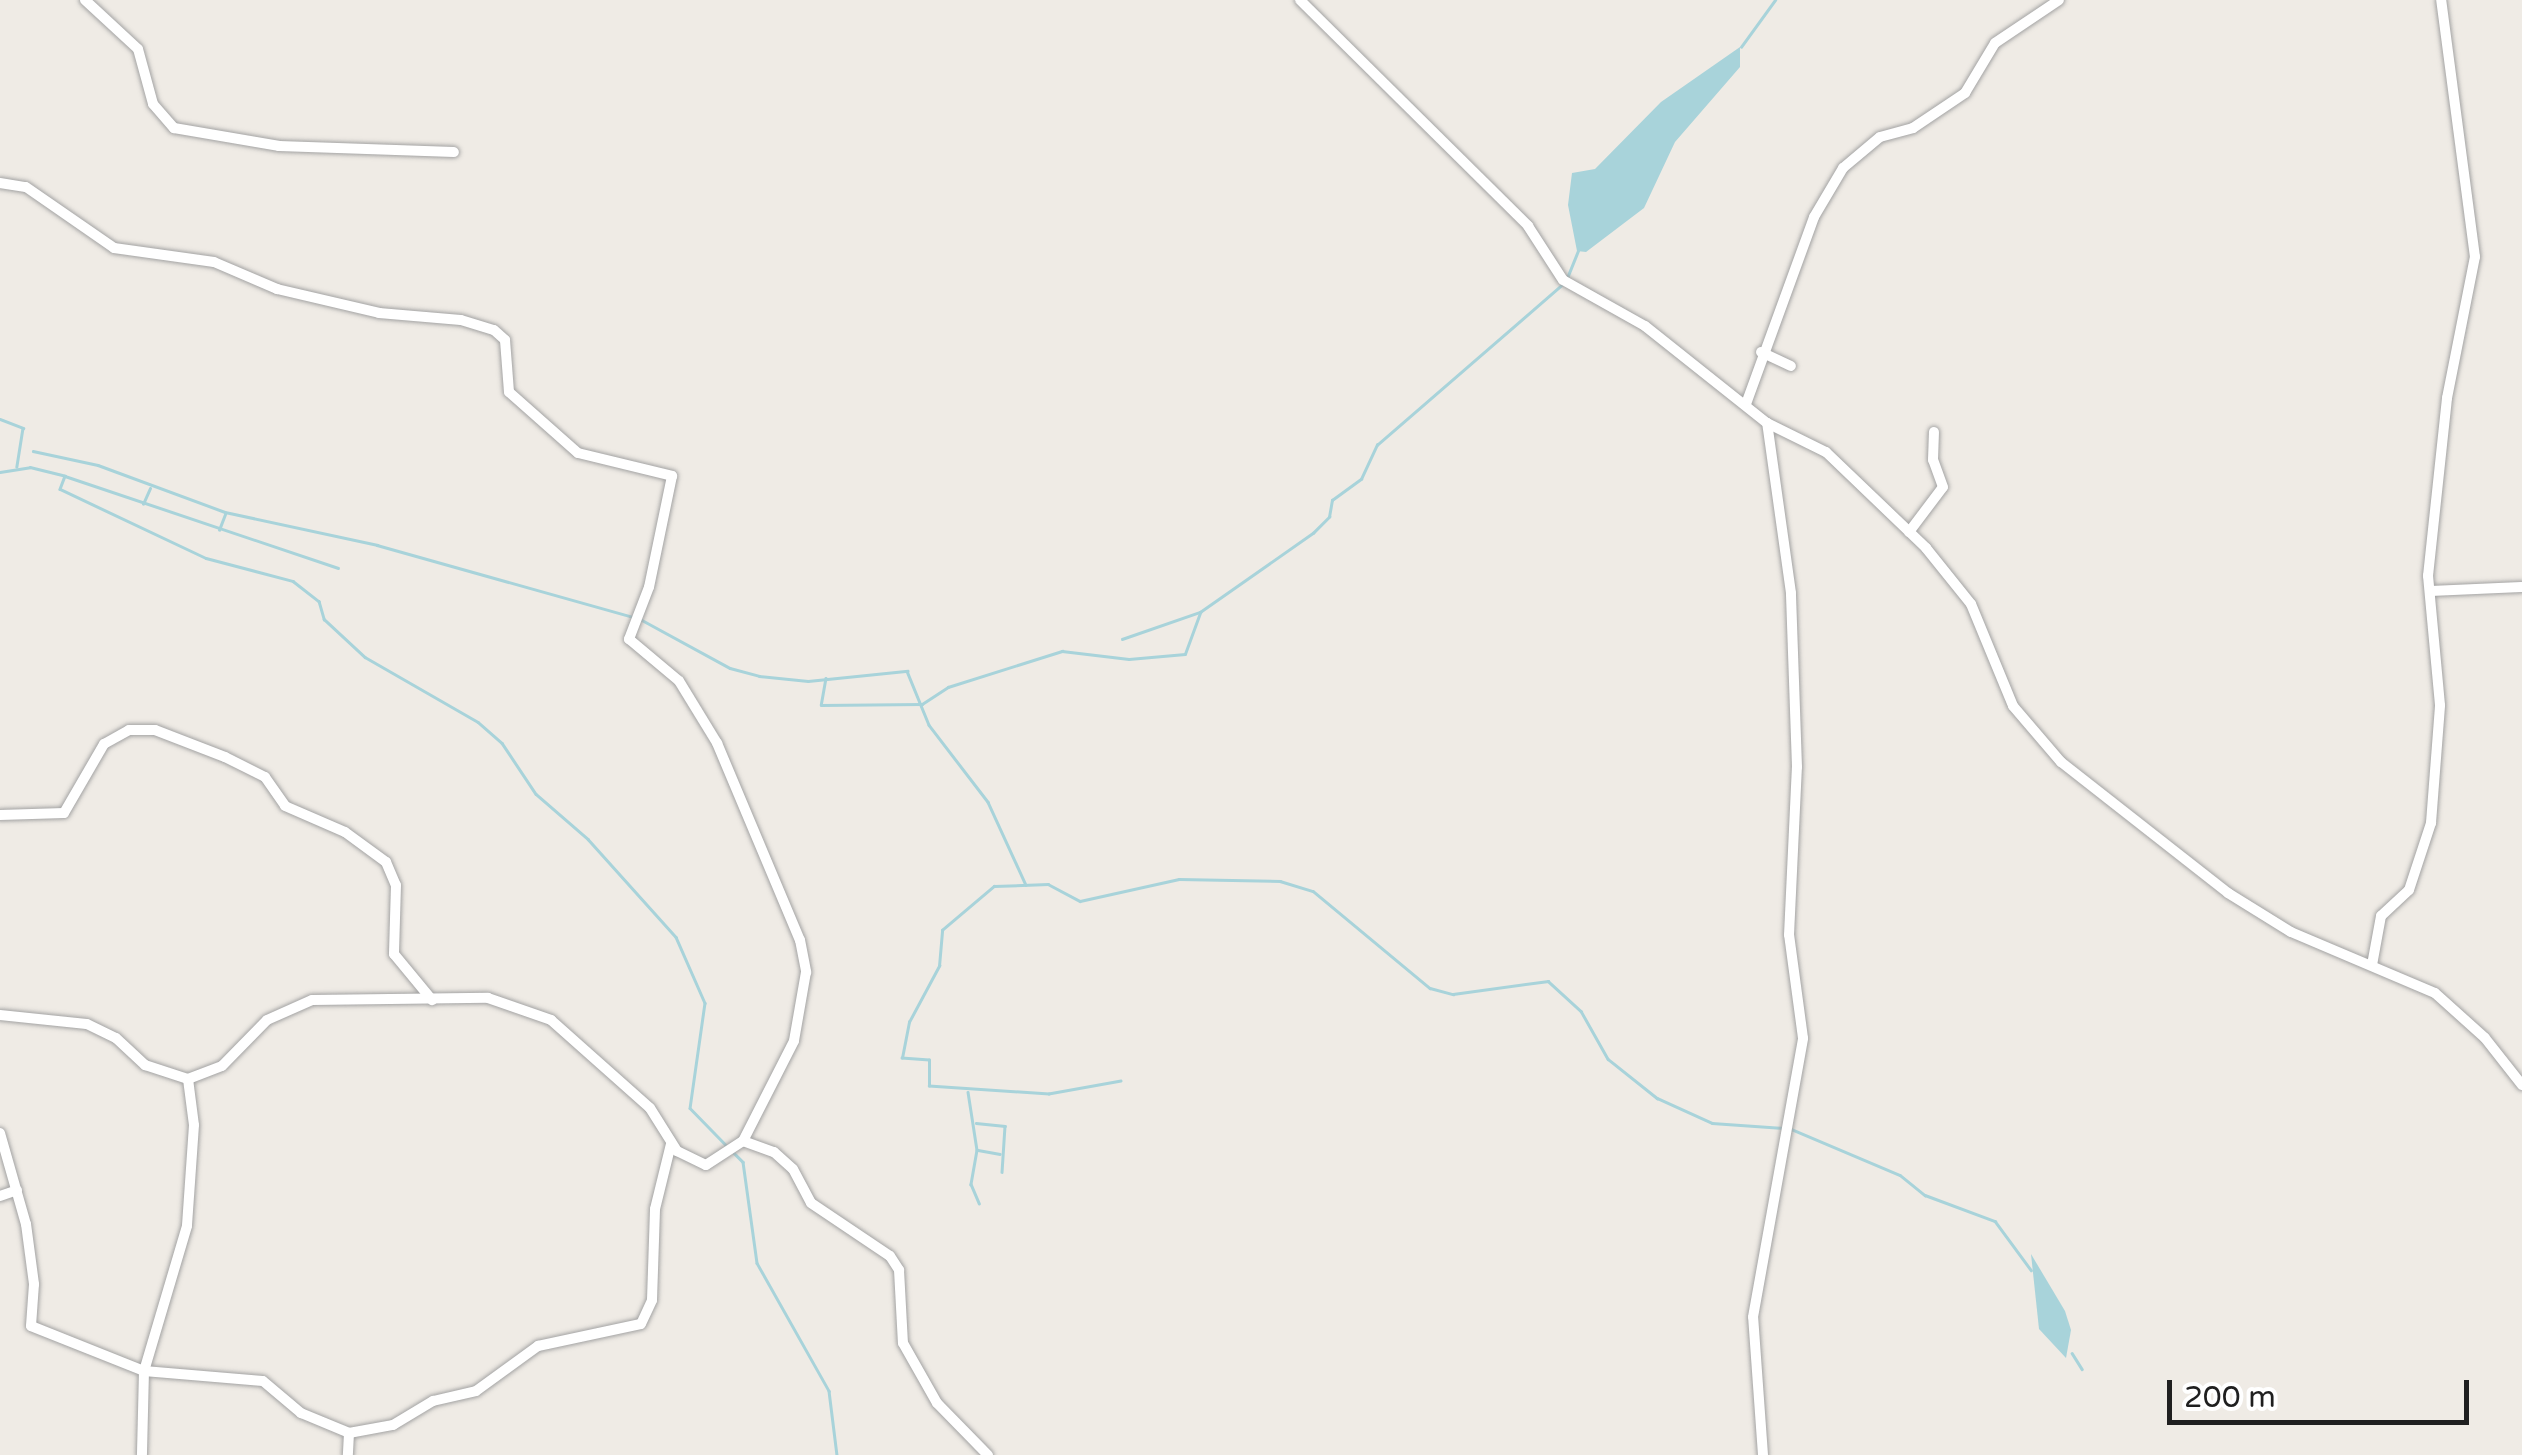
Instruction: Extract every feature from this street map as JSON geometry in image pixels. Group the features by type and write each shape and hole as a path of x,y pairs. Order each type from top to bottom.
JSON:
{"street":[{"path":"85,0 138,50 153,104 174,128 279,146 454,152"},
{"path":"1300,0 1499,204 1528,226 1563,280 1645,326 1767,423 1826,452 1909,532 1970,604 2013,706 2034,738 2228,893 2291,932 2372,965 2452,1006 2522,1086"},
{"path":"1746,404 1761,352 1814,217 1843,168 1880,137 1913,128 1957,99 1994,42 2059,0"},
{"path":"2372,965 2381,916 2409,890 2431,823 2440,705 2430,591 2447,398 2476,257 2441,0"},
{"path":"0,183 26,187 114,248 214,262 277,289 379,313 461,320 494,330 505,340 509,392 578,453 672,476 649,588 629,639 679,681 718,743 800,940 806,972 794,1041 743,1140 706,1165 671,1144 650,1108 562,1026 488,998 368,996 304,1002 267,1020 222,1066 188,1080 144,1065 116,1038 86,1024 0,1015"},
{"path":"1761,352 1792,366"},
{"path":"1763,1455 1753,1316 1803,1038 1790,935 1797,796 1791,593 1767,423"},
{"path":"1909,532 1944,487 1932,460 1934,432"},
{"path":"2430,591 2522,587"},
{"path":"0,816 64,813 104,744 129,730 155,730 225,757 265,776 286,806 345,832 386,862 396,885 394,954 432,1000"},
{"path":"142,1455 144,1371 187,1226 194,1125 188,1080"},
{"path":"0,1133 17,1190 34,1284 31,1326 144,1371 263,1381 301,1413 350,1433 393,1425 433,1401 476,1391 538,1346 641,1324 652,1300 655,1209 671,1144"},
{"path":"743,1140 781,1155 812,1204 895,1262 903,1343 937,1403 988,1455"},
{"path":"0,1196 17,1190"},
{"path":"348,1455 350,1433"}],"water":[{"path":"1740,47 1740,67 1675,142 1644,208 1586,252 1577,251 1568,205 1572,173 1595,169 1661,102"},
{"path":"2031,1254 2065,1311 2071,1330 2066,1358 2039,1329"}],"waterway":[{"path":"1741,47 1775,0"},
{"path":"1567,278 1580,245"},
{"path":"1122,639 1200,612 1313,533 1329,517 1332,500 1361,479 1377,445 1562,285"},
{"path":"0,419 23,428 17,467"},
{"path":"33,451 98,465 225,512 377,545 634,617"},
{"path":"0,472 30,467 65,476 338,568"},
{"path":"65,476 60,489 206,558 293,581 319,601 324,619 365,657 478,722 502,743 536,794 588,839 676,937 705,1003 690,1108 727,1146"},
{"path":"143,504 150,488"},
{"path":"219,530 225,514"},
{"path":"826,678 821,705 922,704 948,687 1062,651 1129,659 1185,654 1200,613"},
{"path":"642,620 730,668 759,676 808,681 907,671 929,725 988,802 1026,885"},
{"path":"1121,1081 1049,1094 929,1086 929,1060 902,1058 909,1022 939,966 942,930 994,886 1048,884 1080,901 1179,879 1280,881 1313,891 1430,988 1453,994 1548,981 1581,1011 1608,1059 1657,1098 1712,1123 1783,1128"},
{"path":"968,1092 977,1150 971,1184 979,1203"},
{"path":"976,1123 1005,1126 1002,1172"},
{"path":"1791,1129 1900,1175 1925,1195 1995,1221 2031,1270"},
{"path":"978,1150 1000,1154"},
{"path":"733,1152 743,1162 757,1263 829,1391 837,1455"},
{"path":"2072,1353 2082,1369"}]}
